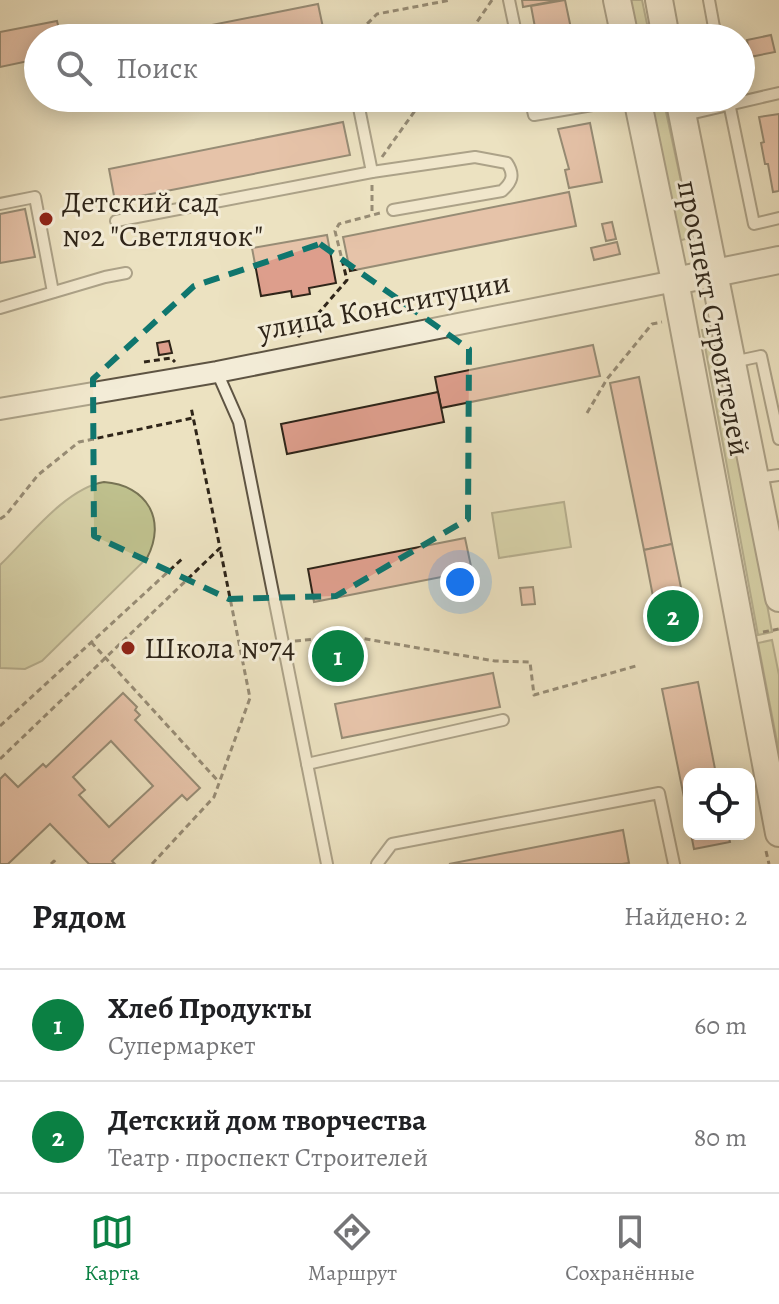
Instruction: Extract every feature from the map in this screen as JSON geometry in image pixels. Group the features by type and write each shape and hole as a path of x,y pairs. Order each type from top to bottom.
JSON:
{"street":[{"path":"617,0 622,24"},
{"path":"659,0 663,24"},
{"name":"проспект Строителей","path":"638,112 675,281 779,833"},
{"name":"проспект Строителей","path":"682,112 733,362 767,477 779,598"},
{"name":"улица Конституции","path":"0,409 217,372 779,260"}],"lane":[{"path":"509,0 514,24"},
{"path":"709,0 713,24"},
{"path":"755,97 779,93"},
{"path":"360,112 372,172"},
{"path":"533,112 534,115 552,112"},
{"path":"731,112 754,224 779,218"},
{"path":"116,221 372,172 475,157 507,163 512,171 511,182 502,191 393,210"},
{"path":"0,204 35,197 53,292"},
{"path":"0,308 126,273"},
{"path":"733,362 761,356 779,439"},
{"path":"217,372 239,422 327,864"},
{"path":"307,764 503,720"},
{"path":"377,864 392,844 659,793 674,864"}],"path":[{"path":"367,24 377,14 451,0"},
{"path":"476,24 492,0"},
{"path":"372,215 372,172 414,112"},
{"path":"294,356 297,338 347,280 335,231 339,224 393,210"},
{"path":"587,413 607,379 652,324 663,322"},
{"path":"152,864 214,797 250,698 191,407"},
{"path":"0,519 38,475 79,442 193,418"},
{"path":"0,759 220,548"},
{"path":"0,726 182,559"},
{"path":"284,643 348,636 495,661 530,662 534,695 636,666"},
{"path":"91,642 219,783"}],"highlighted area":[{"path":"320,244 469,349 468,519 336,596 229,599 94,536 93,379 194,286"}],"green space":[{"path":"626,0 642,0 647,24 631,24"},
{"path":"650,112 666,112 693,237 678,241"},
{"path":"717,328 772,632 758,635 702,330"},
{"path":"104,482 132,490 149,507 155,531 147,558 42,661 25,669 0,668 0,565 62,504 90,486"},
{"path":"564,502 571,547 499,558 492,513"},
{"path":"772,640 779,675 779,752 758,643"}],"building":[{"path":"522,0 560,0 523,7"},
{"path":"565,0 570,24 534,24 531,6"},
{"path":"318,4 322,24 217,24"},
{"path":"24,27 24,62 0,67 0,32"},
{"path":"771,35 775,52 755,56 755,38"},
{"path":"779,114 779,191 773,192 761,143 764,142 759,117"},
{"path":"343,122 350,155 115,201 109,169"},
{"path":"590,123 602,182 569,188 565,170 569,169 558,129"},
{"path":"569,192 576,226 350,271 343,237"},
{"path":"25,209 35,257 0,263 0,214"},
{"path":"612,222 616,239 606,241 602,224"},
{"path":"327,235 336,283 309,288 310,294 292,297 291,291 261,296 252,248"},
{"path":"617,242 620,254 594,260 591,248"},
{"path":"169,341 172,353 159,355 157,343"},
{"path":"593,345 600,376 441,408 435,377"},
{"path":"639,377 672,544 644,550 610,383"},
{"path":"438,392 444,422 287,454 281,424"},
{"path":"465,538 472,571 314,602 308,569"},
{"path":"672,544 685,607 693,605 696,619 685,621 688,638 662,643 644,550"},
{"path":"533,587 535,604 522,605 520,588"},
{"path":"346,643 351,666 329,670 324,646"},
{"path":"493,673 500,707 342,738 335,704"},
{"path":"698,682 715,768 683,768 683,792 662,689"},
{"name":"Школа №74","path":"123,693 137,707 135,710 140,715 135,720 200,788 187,800 182,795 112,861 115,864 89,864 50,824 8,864 0,864 0,779 5,774 18,787 43,764 46,767","holes":["111,741 153,786 109,827 79,795 85,790 73,777"]},
{"path":"623,830 629,863 449,864"},
{"path":"692,840 730,842 694,849"}],"place":[{"name":"Детский сад №2 \"Светлячок\"","path":"46,219"},
{"name":"Детский дом творчества","path":"673,616"},
{"name":"Школа №74","path":"128,648"},
{"name":"Хлеб Продукты","path":"338,656"}]}
